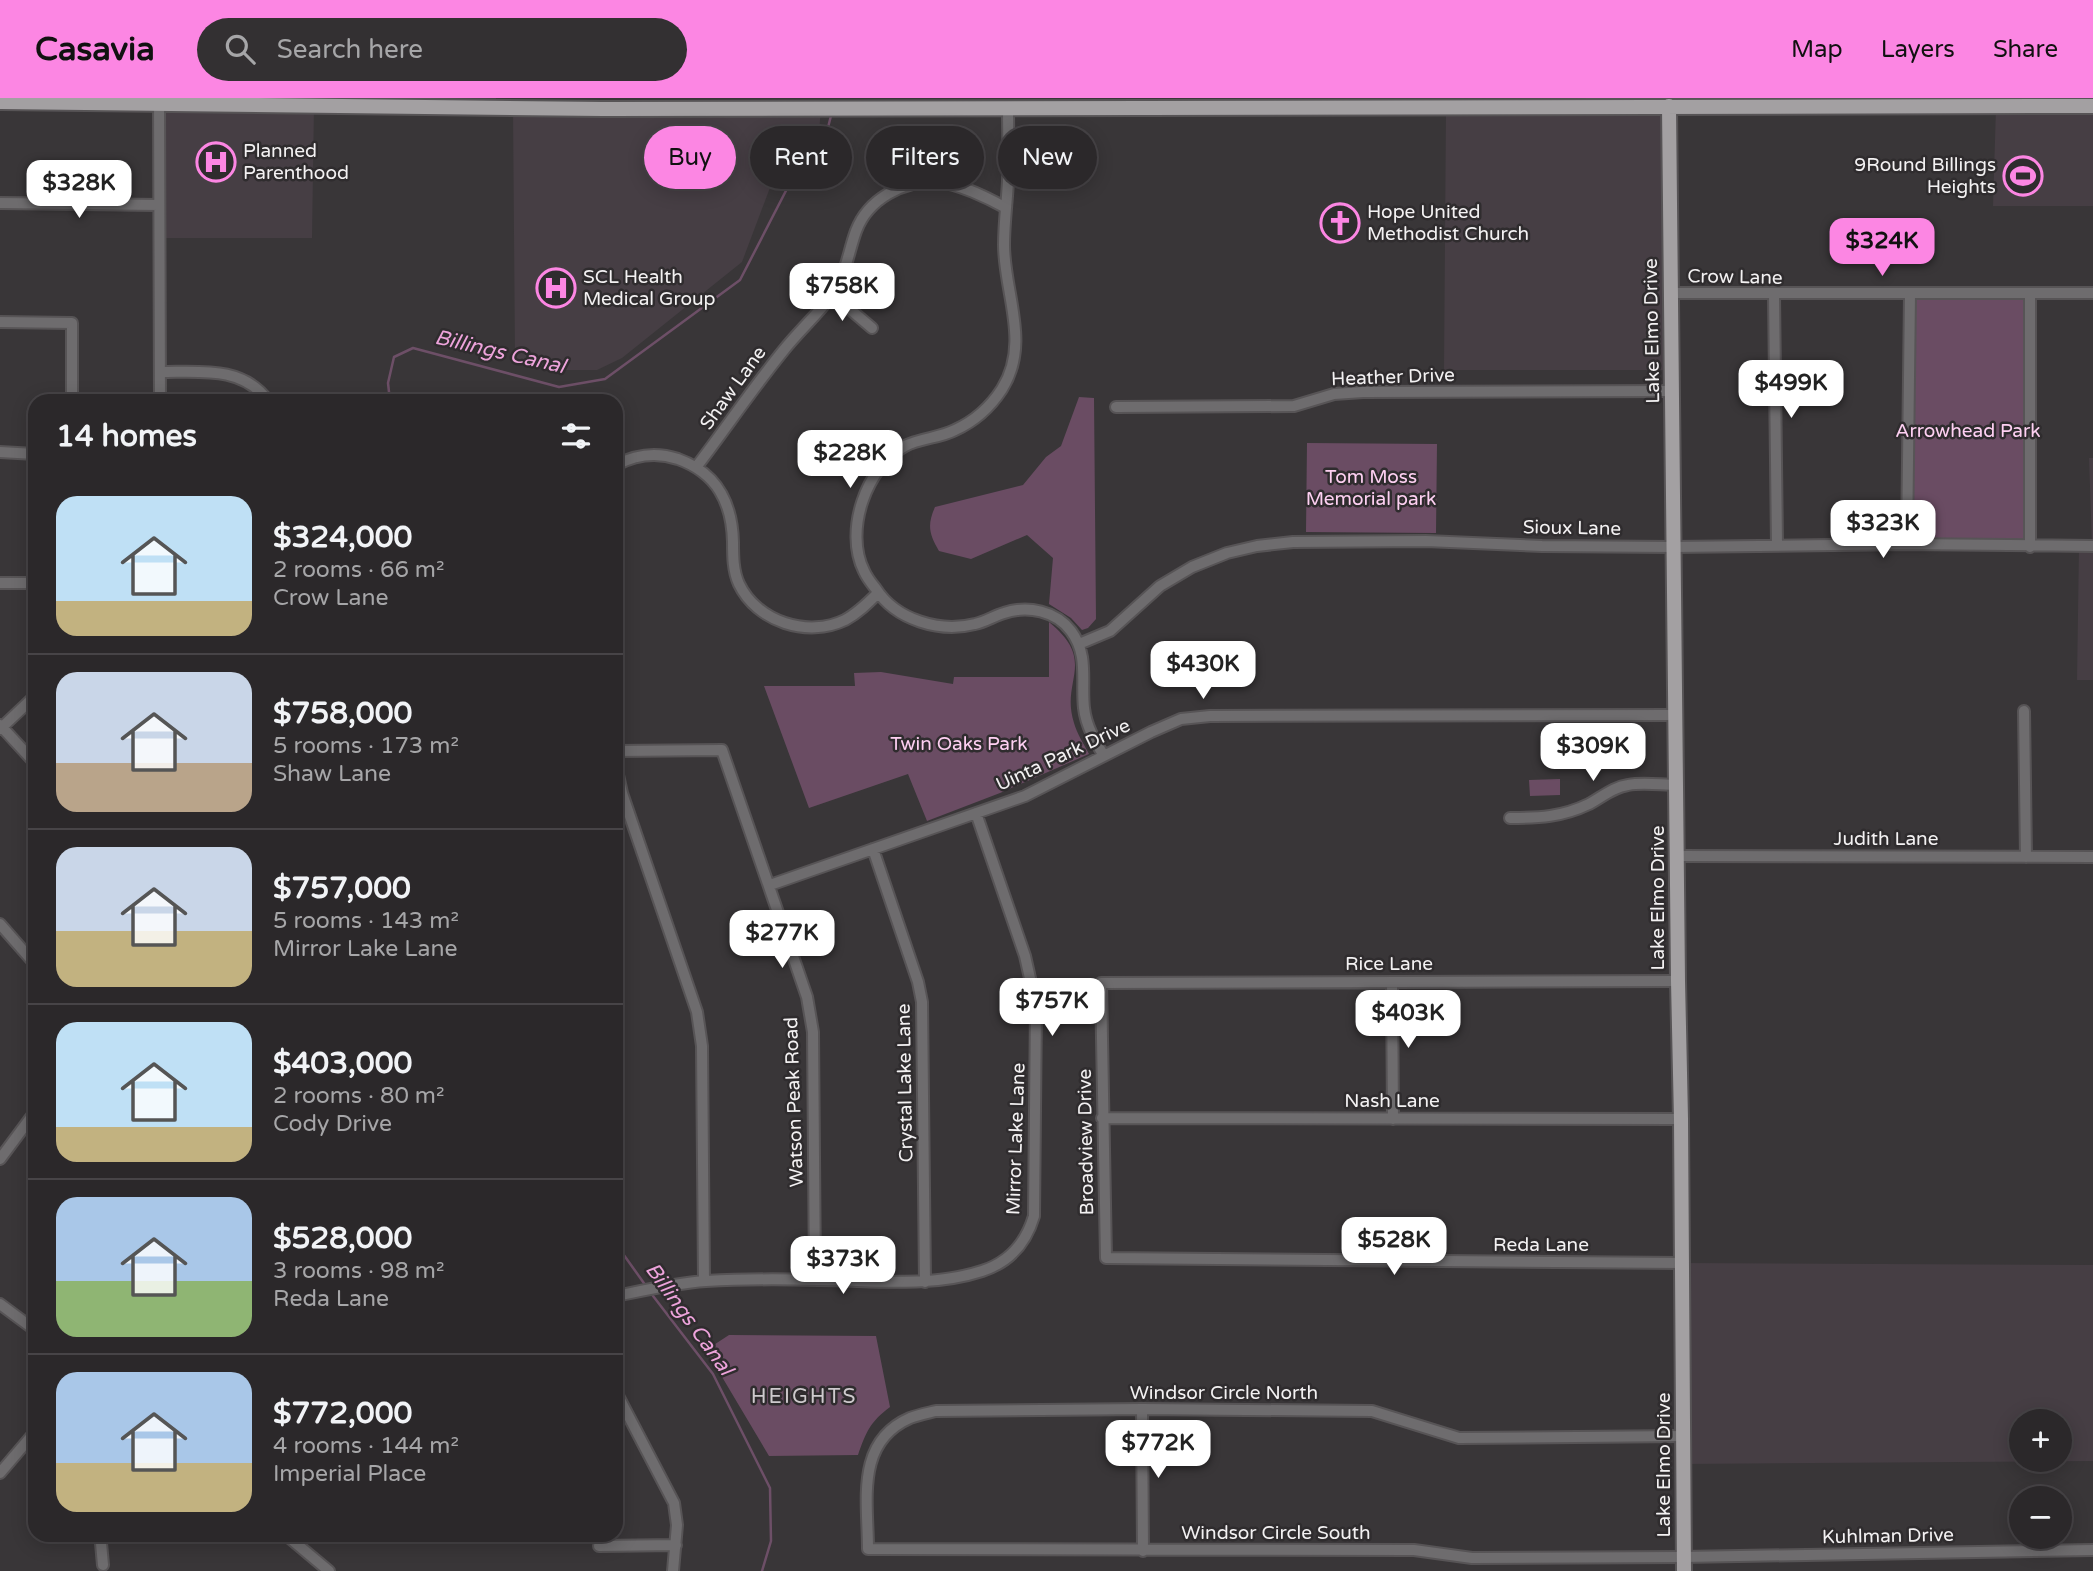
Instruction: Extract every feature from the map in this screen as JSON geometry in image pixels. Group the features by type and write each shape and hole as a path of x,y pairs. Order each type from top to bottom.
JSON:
{"main road":[{"path":"0,102 821,107 1333,102 1466,108 1669,102 2030,102 2093,106"},
{"name":"Lake Elmo Drive","path":"1669,102 1684,1564"}],"street":[{"path":"159,101 160,394"},
{"path":"1008,107 1005,272 1015,317 1013,369 990,405 978,416 955,431 906,446 885,460 871,482 860,508 857,538 863,570 878,593 903,615 927,624 951,628 1027,609 1056,617 1070,629 1079,644 1084,665 1084,709 1089,729 1104,756"},
{"name":"Shaw Lane","path":"698,467 783,351 832,294 845,271 857,229 875,201 894,190 919,182 939,181 988,198 1006,208"},
{"path":"0,203 159,205"},
{"name":"Crow Lane","path":"1671,293 2093,293"},
{"path":"2030,293 2030,547"},
{"path":"832,294 872,328"},
{"path":"1907,544 1910,294"},
{"path":"1774,295 1777,545"},
{"path":"0,323 72,323 72,394"},
{"path":"161,373 228,374 245,379 263,394"},
{"name":"Heather Drive","path":"1116,408 1294,406 1335,394 1363,392 1673,391"},
{"path":"0,452 28,454"},
{"path":"623,462 649,455 674,458 698,467 713,480 723,495 732,523 733,564 739,584 752,604 774,620 799,627 826,627 861,610 878,593"},
{"name":"Sioux Lane","path":"1079,644 1110,631 1160,586 1192,567 1227,553 1293,542 1426,541 1542,546 1673,547 1907,544 2093,546"},
{"path":"0,583 28,583"},
{"path":"28,702 1,727 28,756"},
{"path":"2024,710 2026,857"},
{"name":"Uinta Park Drive","path":"770,885 1025,796 1181,719 1210,716 1675,715"},
{"name":"Watson Peak Road","path":"623,751 722,750 807,997 813,1032 815,1280"},
{"path":"1510,818 1544,818 1567,814 1592,803 1611,790 1628,785 1677,785"},
{"path":"623,796 697,1012 702,1046 704,1281"},
{"name":"Mirror Lake Lane","path":"925,1282 984,1271 1009,1258 1029,1233 1034,1216 1036,1004 1026,956 976,813"},
{"name":"Crystal Lake Lane","path":"873,849 918,982 922,1002 925,1282"},
{"name":"Judith Lane","path":"1678,856 2093,857"},
{"path":"0,924 28,956"},
{"name":"Rice Lane","path":"1101,982 1678,981"},
{"name":"Broadview Drive","path":"1101,982 1106,1258"},
{"path":"1392,982 1393,1119"},
{"name":"Nash Lane","path":"1102,1118 1681,1119"},
{"path":"0,1159 28,1121"},
{"name":"Reda Lane","path":"1106,1258 1682,1263"},
{"path":"623,1295 704,1281 925,1282"},
{"path":"0,1304 28,1325"},
{"path":"623,1405 674,1503 677,1525 673,1571"},
{"path":"1142,1409 1143,1551"},
{"name":"Windsor Circle North","path":"868,1549 867,1470 874,1449 887,1434 908,1419 936,1411 1372,1411 1459,1438 1683,1436"},
{"path":"0,1473 28,1440"},
{"path":"101,1542 103,1569"},
{"path":"294,1542 329,1571"},
{"path":"599,1546 676,1545"},
{"name":"Windsor Circle South","path":"868,1549 1414,1550 1472,1558 1684,1564"},
{"name":"Kuhlman Drive","path":"1684,1564 2093,1550"}],"shaded area":[{"path":"221,98 496,98 496,109 314,106 312,238 160,238 159,104"},
{"path":"1669,106 1673,370 1444,370 1446,108"},
{"path":"2093,106 2093,206 1993,206 1996,107"},
{"path":"821,107 820,126 750,126 750,189 769,189 742,262 622,358 597,370 555,370 515,358 513,109"},
{"path":"2089,458 2093,458 2093,680 2077,680 2079,546 2092,545"},
{"path":"1682,1263 2093,1265 2093,1461 2072,1461 2072,1409 2009,1409 2009,1462 1683,1464"}],"green space":[{"name":"Arrowhead Park","path":"2030,297 2026,543 1911,544 1914,299"},
{"path":"1079,397 1094,398 1096,619 1088,628 1082,630 1071,618 1049,604 1053,558 1027,535 971,559 939,551 931,534 930,524 935,507 1023,485 1046,457 1061,446"},
{"name":"Tom Moss Memorial park","path":"1307,443 1437,444 1436,533 1306,532"},
{"name":"Twin Oaks Park","path":"1049,622 1064,636 1072,649 1075,671 1071,708 1075,727 1089,754 927,821 908,774 809,808 764,686 855,686 854,673 881,672 953,684 954,677 1049,677"},
{"path":"1560,779 1560,795 1530,796 1529,780"},
{"path":"729,1335 876,1336 890,1407 870,1428 858,1455 769,1456 706,1350"}],"waterway":[{"name":"Billings Canal","path":"389,394 388,383 394,357 413,348 559,387 605,379 740,280 791,181 826,135 832,112"},
{"name":"Billings Canal","path":"623,1254 646,1286"},
{"name":"Billings Canal","path":"650,1292 713,1374 770,1488 771,1541 762,1571"}],"place":[{"name":"Planned Parenthood","path":"216,162"},
{"name":"9Round Billings Heights","path":"2023,176"},
{"name":"Hope United Methodist Church","path":"1340,223"},
{"name":"SCL Health Medical Group","path":"556,288"}],"district":[{"name":"HEIGHTS","path":"804,1396"}]}
